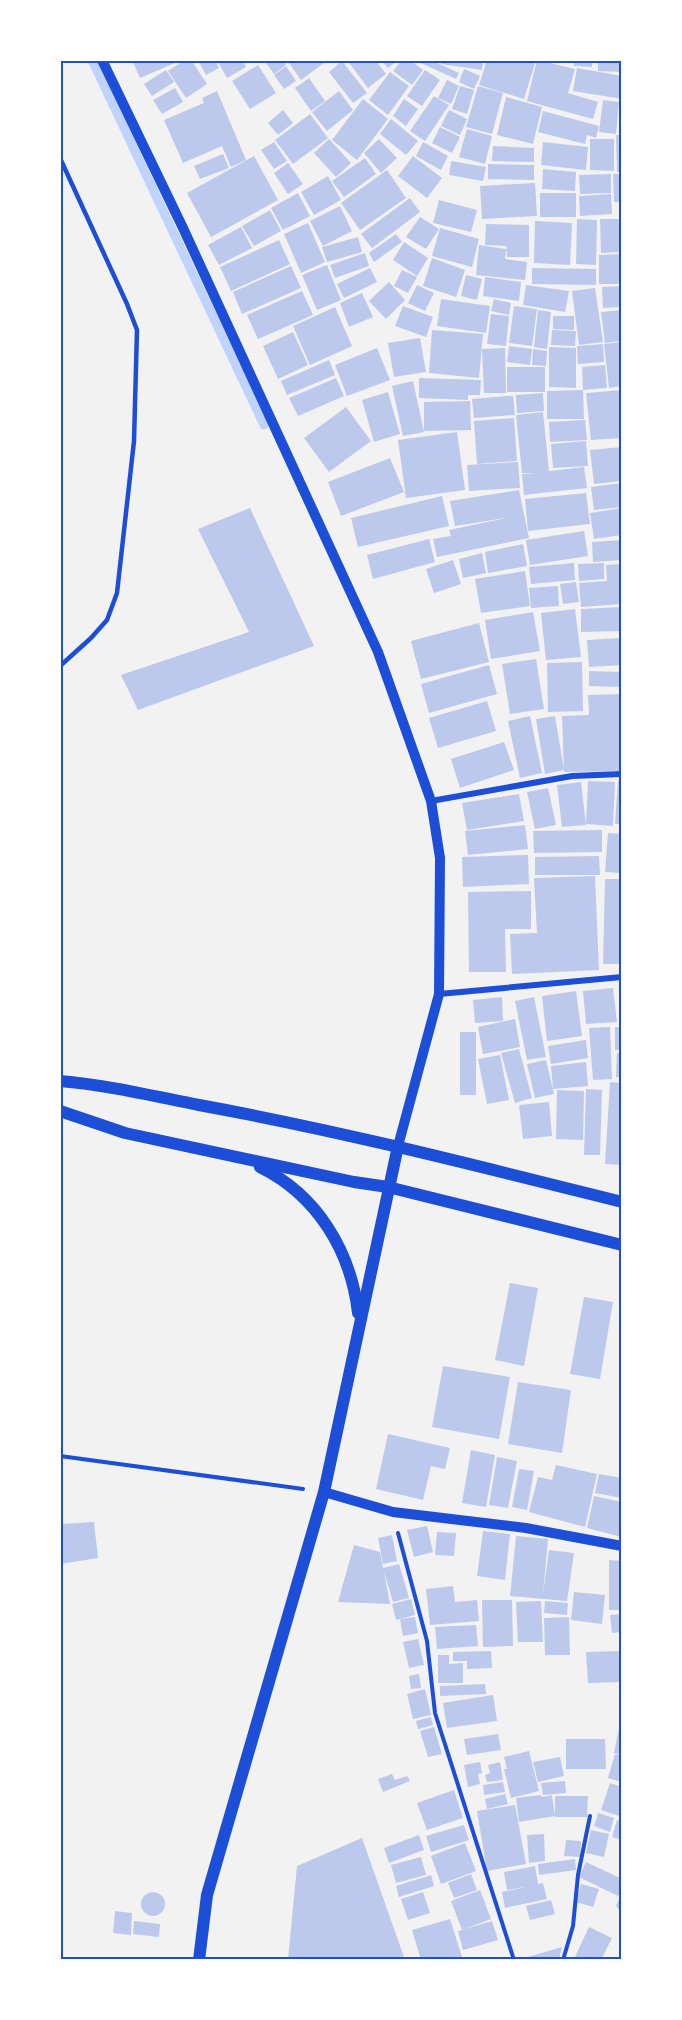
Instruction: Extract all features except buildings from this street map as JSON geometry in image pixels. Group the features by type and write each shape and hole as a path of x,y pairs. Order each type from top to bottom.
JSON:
{"main road":[{"path":"60,1081 102,1086 283,1120 622,1202"},
{"path":"60,1111 125,1133 354,1182 388,1187 622,1245"},
{"path":"199,1960 207,1895 324,1492 398,1146"},
{"path":"243,1159 270,1173 295,1190 317,1211 334,1236 348,1264 356,1293 359,1323"}],"street":[{"path":"102,60 183,228 378,652 431,801 440,858 439,994 398,1146"},
{"path":"431,801 572,776 622,774"},
{"path":"439,994 622,977"},
{"path":"324,1492 393,1512 526,1528 622,1546"}],"lane":[{"path":"60,158 137,330 134,441 117,593 107,620 60,666"}],"path":[{"path":"60,1455 324,1492"},
{"path":"393,1512 427,1641 435,1713 514,1960"},
{"path":"563,1960 573,1926 578,1875 590,1816"}],"waterway":[{"path":"92,60 264,425"}]}
